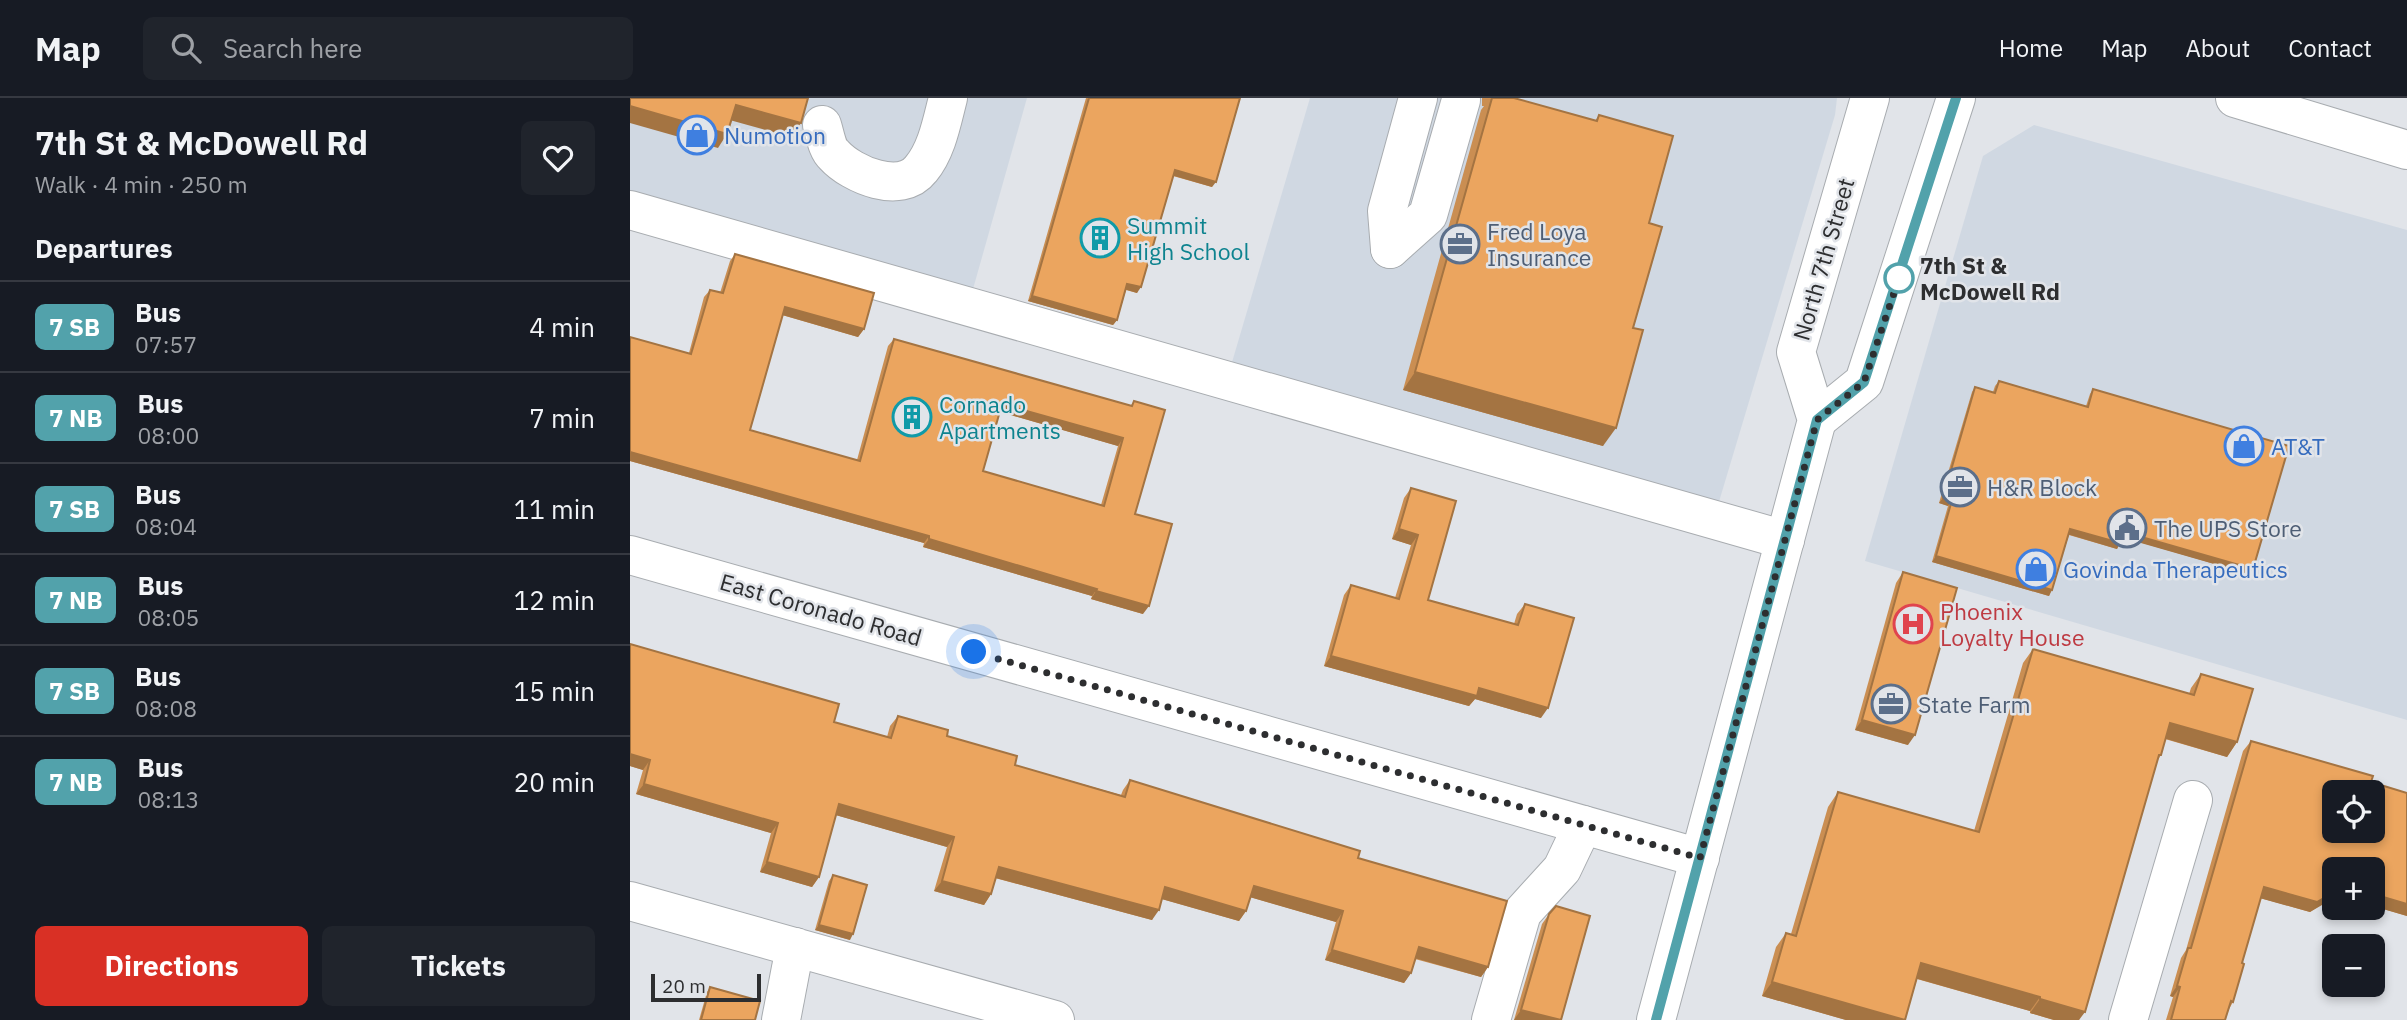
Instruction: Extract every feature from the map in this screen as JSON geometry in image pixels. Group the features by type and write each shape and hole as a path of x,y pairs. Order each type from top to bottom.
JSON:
{"main road":[{"path":"822,125 832,154 858,174 895,183 920,171 937,141 948,98"},
{"path":"1418,98 1387,211 1390,249 1428,215 1448,99"},
{"name":"North 7th Street","path":"1817,420 1796,352 1870,98"},
{"path":"1656,1020 1817,420 1864,382 1956,98"},
{"path":"2235,98 2407,150"},
{"path":"630,210 1180,353 1785,540"},
{"name":"East Coronado Road","path":"630,555 1700,858"},
{"path":"2127,1020 2193,800"},
{"path":"1491,1020 1522,913 1562,869 1583,825"},
{"path":"630,901 1055,1020"},
{"path":"781,1020 795,947"}],"shaded area":[{"path":"630,98 1027,98 973,289 630,192"},
{"path":"1310,98 1837,98 1835,115 1718,505 1230,369"},
{"path":"2034,125 2407,230 2407,720 1865,561 1983,156"}],"building":[{"path":"630,98 808,98 801,123 736,105 727,134 630,106"},
{"name":"Summit High School","path":"1089,98 1240,98 1216,182 1175,170 1141,287 1127,284 1117,320 1032,296"},
{"path":"1492,98 1514,98 1597,121 1599,115 1673,136 1649,223 1662,227 1633,328 1643,330 1616,428 1415,372"},
{"path":"735,254 874,293 864,329 785,307 750,430 860,461 894,339 1132,406 1134,401 1165,410 1135,514 1172,524 1149,606 929,539 929,536 630,452 630,337 691,354 710,290 723,293","holes":["1002,404 1123,438 1104,506 983,471"]},
{"path":"1999,381 2088,407 2093,389 2289,446 2253,569 2124,532 2120,543 2070,529 2052,590 1936,556 1952,500 1943,498 1975,387 1995,393"},
{"path":"1411,488 1456,501 1428,600 1518,625 1525,604 1574,618 1548,708 1479,688 1477,696 1331,656 1351,585 1399,599 1418,535 1399,529"},
{"path":"1903,572 1957,588 1915,735 1862,720"},
{"path":"630,644 839,704 834,722 891,738 898,716 948,730 947,736 1017,756 1015,765 1125,797 1130,780 1360,851 1358,858 1507,901 1488,967 1419,947 1411,973 1332,950 1343,911 1254,886 1246,911 1165,887 1159,910 999,867 991,894 942,881 954,837 839,804 819,877 767,862 778,823 644,784 650,760 630,754"},
{"path":"2033,649 2194,695 2201,674 2253,689 2237,742 2170,723 2085,1012 1921,963 1905,1020 1772,982 1786,933 1796,936 1838,792 1979,832"},
{"path":"2251,741 2373,776 2372,780 2322,780 2322,843 2385,843 2385,786 2407,793 2407,904 2385,898 2385,857 2322,857 2322,899 2317,902 2264,887 2233,1002 2231,1001 2225,1020 2171,1020 2188,948 2191,948"},
{"path":"833,875 867,885 853,934 819,925"},
{"path":"1556,906 1590,916 1561,1020 1521,1010 1549,914"},
{"path":"710,987 760,1001 755,1020 701,1020"}],"bus line":[{"path":"1656,1020 1817,420 1864,382 1956,98"}],"place":[{"name":"Numotion","path":"697,135"},
{"name":"Summit High School","path":"1100,238"},
{"name":"Fred Loya Insurance","path":"1460,244"},
{"name":"7th St & McDowell Rd","path":"1899,278"},
{"name":"Cornado Apartments","path":"912,417"},
{"name":"AT&T","path":"2244,446"},
{"name":"H&R Block","path":"1960,487"},
{"name":"The UPS Store","path":"2127,528"},
{"name":"Govinda Therapeutics","path":"2036,569"},
{"name":"Phoenix Loyalty House","path":"1913,624"},
{"name":"State Farm","path":"1891,704"}],"route":[{"path":"974,652 1700,858 1817,420 1864,382 1899,278"}]}
